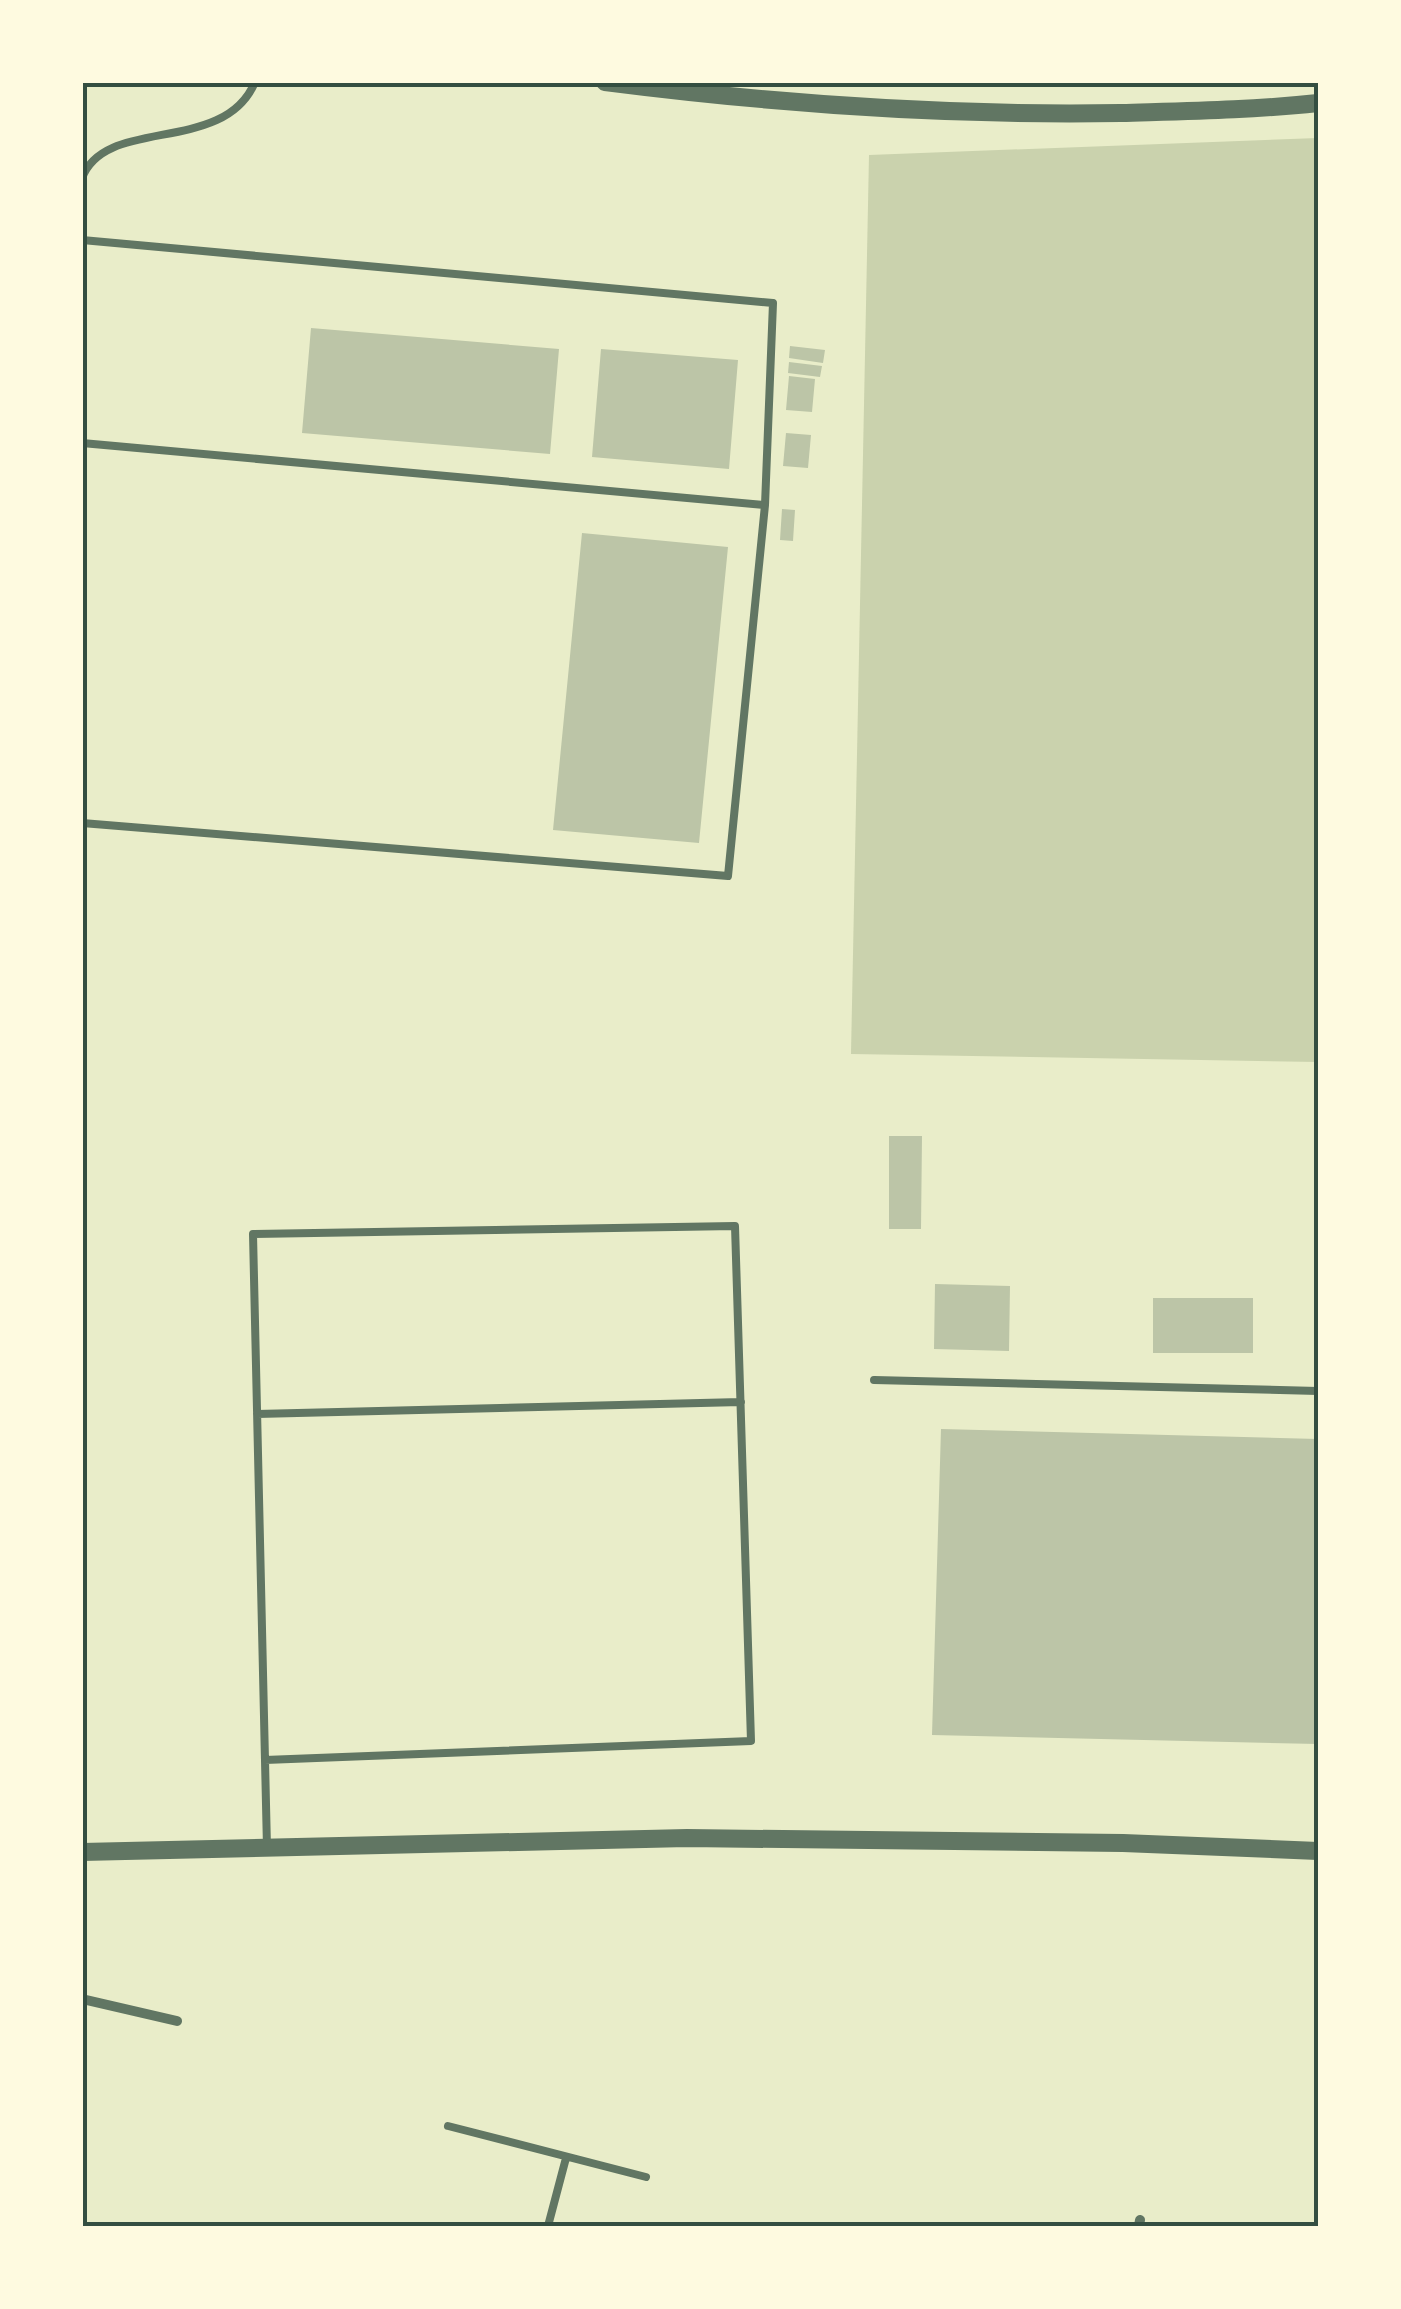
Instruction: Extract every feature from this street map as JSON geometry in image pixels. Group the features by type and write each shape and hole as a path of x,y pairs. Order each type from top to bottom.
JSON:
{"street":[{"path":"605,82 725,98 901,111 1075,114 1252,110 1318,103"},
{"path":"82,1852 687,1838 1318,1850"},
{"path":"82,1999 177,2021"}],"lane":[{"path":"82,178 105,149 211,125 248,100 255,82"},
{"path":"82,240 774,303 766,505 728,876 82,823"},
{"path":"82,442 766,505"},
{"path":"265,1760 751,1740 735,1226 253,1234 266,1848"},
{"path":"874,1380 1318,1390"},
{"path":"257,1414 741,1402"},
{"path":"448,2126 646,2177"},
{"path":"548,2226 566,2158"}],"green space":[{"path":"1318,138 1318,1062 851,1054 869,155"}],"building":[{"path":"311,328 559,349 550,454 302,433"},
{"path":"790,346 825,350 823,363 789,358"},
{"path":"601,349 738,360 729,469 592,457"},
{"path":"789,362 822,366 820,377 788,373"},
{"path":"789,376 815,379 812,412 786,410"},
{"path":"786,433 811,435 808,468 783,466"},
{"path":"782,509 795,510 793,541 780,540"},
{"path":"582,533 728,547 699,843 553,830"},
{"path":"889,1136 922,1136 921,1229 889,1229"},
{"path":"935,1284 1010,1286 1009,1351 934,1349"},
{"path":"1153,1298 1253,1298 1253,1353 1153,1353"},
{"path":"941,1429 1318,1439 1318,1744 932,1735"}]}
